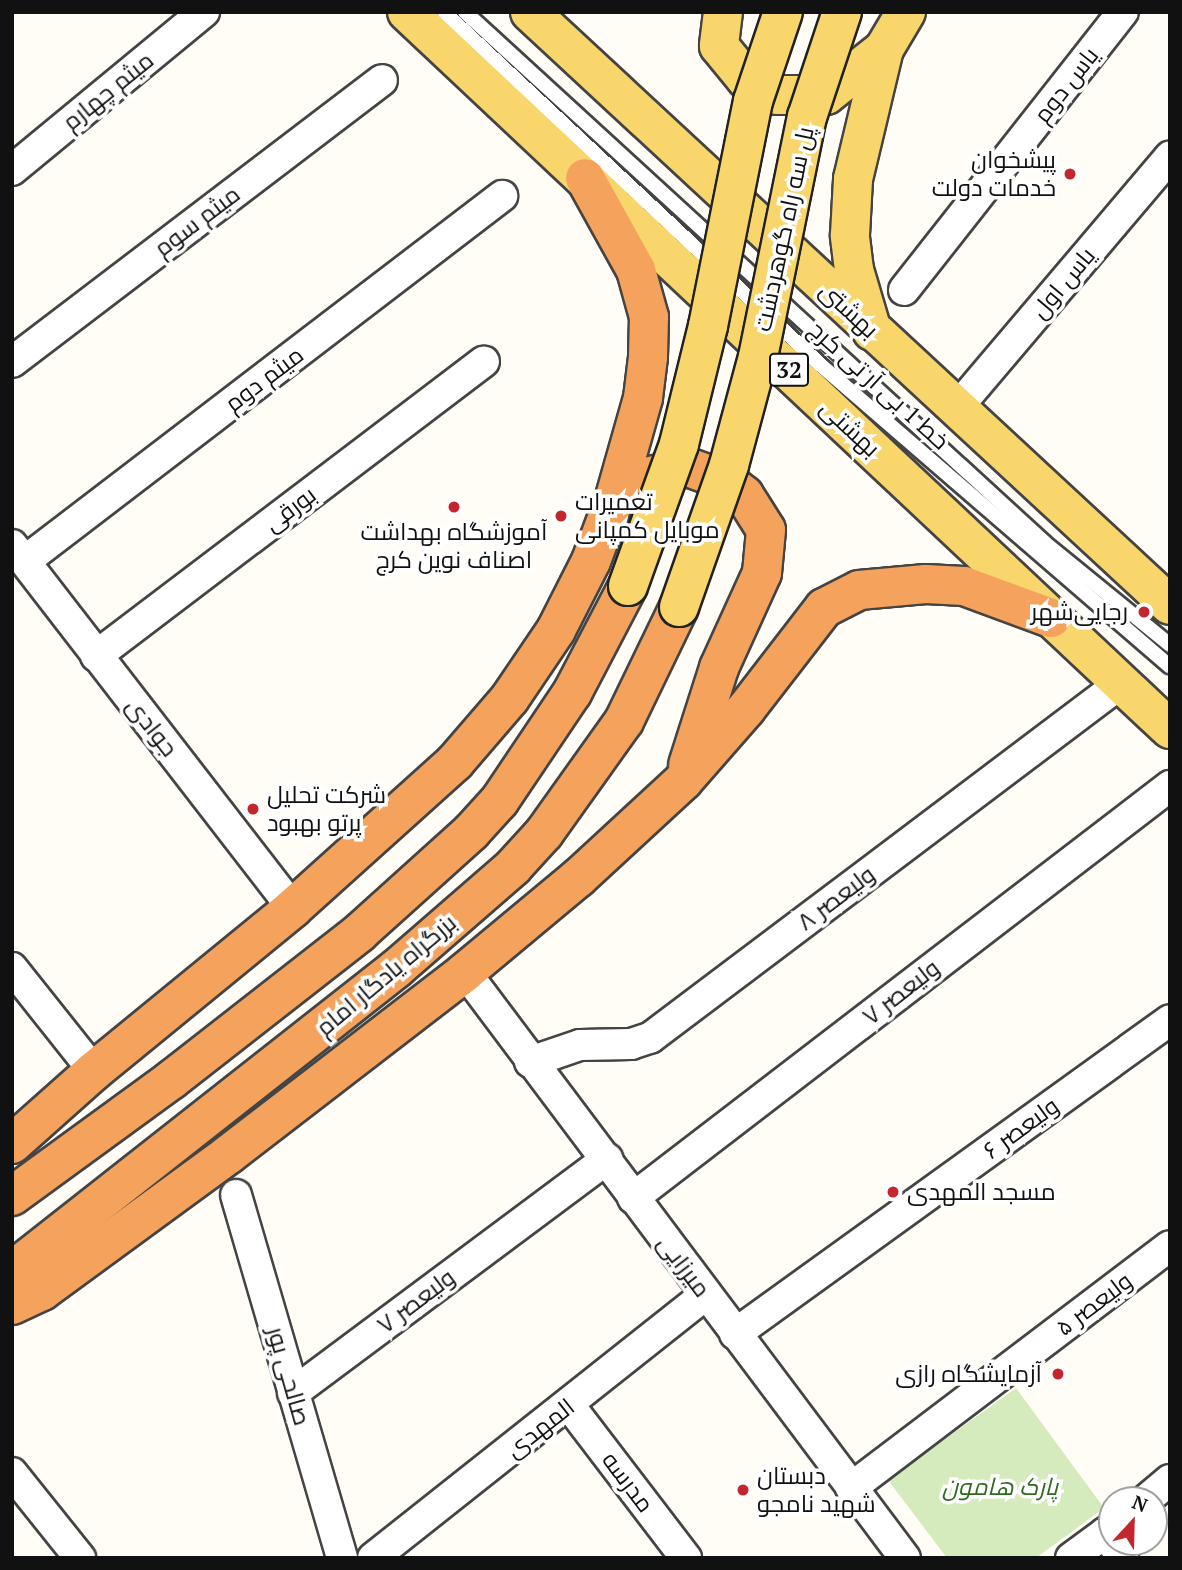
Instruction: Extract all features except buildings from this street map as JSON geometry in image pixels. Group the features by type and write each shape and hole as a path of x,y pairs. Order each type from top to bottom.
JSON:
{"highway":[{"path":"12,1144 94,1071 293,908 455,762 510,698 556,630 591,561 615,496 643,398 649,317 636,270 585,178"},
{"path":"615,496 638,479 688,467 726,481 744,495 766,530 762,573 719,667 683,781"},
{"path":"12,1305 43,1291 218,1162 465,972 578,878 683,781 746,709 824,608 859,590 926,583 964,586 1051,618"},
{"name":"بزرگراه یادگار امام","path":"12,1196 171,1080 359,933 471,832 500,800 572,693 628,586"},
{"name":"بزرگراه یادگار امام","path":"12,1270 397,968 513,867 544,833 624,721 679,607"}],"main road":[{"name":"بهشتی","path":"407,12 1170,729"},
{"name":"بهشتى","path":"530,12 1170,605"},
{"path":"723,12 719,46 746,79 777,95 826,95 884,49"},
{"path":"628,586 678,444 708,326 753,100 783,12"},
{"name":"پل سه راه گوهردشت","path":"679,607 729,465 758,357 807,117 842,12"},
{"path":"872,331 854,270 850,235 853,179 884,49 905,12"}],"street":[{"name":"میثم چهارم","path":"12,170 204,12"},
{"name":"یاس دوم","path":"904,290 1123,12"},
{"name":"میثم سوم","path":"12,362 382,80"},
{"name":"یاس اول","path":"956,408 1170,157"},
{"name":"میثم دوم","path":"19,553 502,196"},
{"name":"بورقی","path":"96,656 484,361"},
{"name":"جوادی","path":"19,553 293,908"},
{"name":"ولیعصر ۸","path":"530,1062 580,1045 631,1044 650,1038 1121,683"},
{"name":"ولیعصر ۷","path":"633,1198 1170,786"},
{"path":"12,968 94,1071"},
{"name":"میرزایی","path":"465,972 905,1558"},
{"name":"ولیعصر ۶","path":"735,1334 1170,1020"},
{"name":"ولیعصر ۷","path":"293,1393 607,1159"},
{"name":"صالحی پور","path":"236,1195 342,1558"},
{"name":"ولیعصر ۵","path":"851,1488 1170,1246"},
{"name":"المهدی","path":"373,1558 705,1295"},
{"name":"مدرسه","path":"569,1405 686,1558"},
{"path":"12,1473 80,1558"},
{"path":"1071,1558 1098,1538"}],"lane":[{"name":"خط 1 بی آر تی کرج","path":"444,12 823,367 1170,666"},
{"name":"خط 1 بی آر تی کرج","path":"465,12 1045,543 1170,645"}],"green space":[{"name":"پارک هامون","path":"1016,1388 1098,1500 1098,1512 1036,1558 947,1558 888,1480"}],"place":[{"name":"پیشخوان خدمات دولت","path":"1070,174"},
{"name":"آموزشگاه بهداشت اصناف نوین کرج","path":"454,507"},
{"name":"تعمیرات موبایل کمپانی","path":"561,516"},
{"name":"رجایی‌شهر","path":"1144,612"},
{"name":"شرکت تحلیل پرتو بهبود","path":"253,809"},
{"name":"مسجد المهدی","path":"893,1192"},
{"name":"آزمایشگاه رازی","path":"1058,1374"},
{"name":"دبستان شهید نامجو","path":"743,1490"}]}
